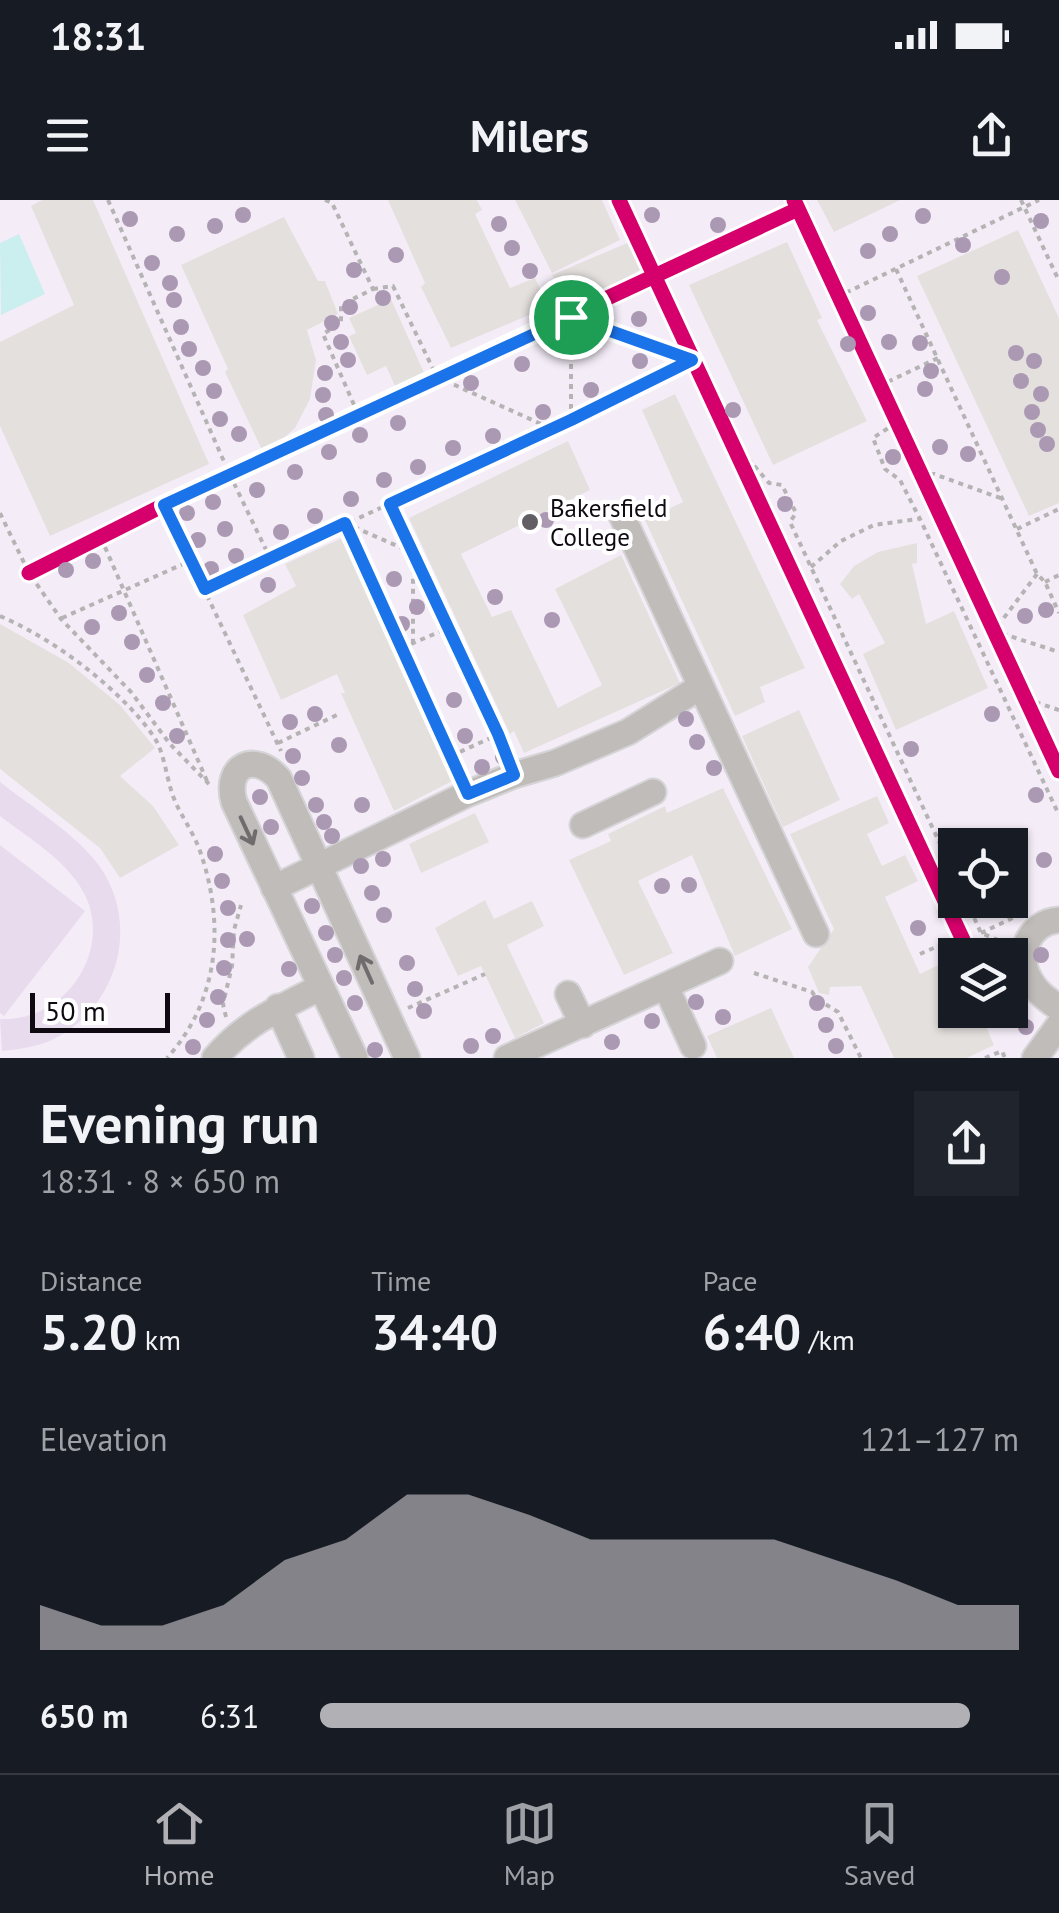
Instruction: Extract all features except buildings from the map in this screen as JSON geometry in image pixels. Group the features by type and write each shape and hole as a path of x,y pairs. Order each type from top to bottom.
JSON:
{"street":[{"path":"622,516 816,934"},
{"path":"274,888 468,794 628,732 700,687"},
{"path":"355,1058 231,792 230,782 247,764 261,764 280,779 406,1058"},
{"path":"583,825 653,792"},
{"path":"1028,941 1032,933 1050,920 1059,920"},
{"path":"507,1058 720,961"},
{"path":"1028,978 1039,994 1059,1008"},
{"path":"215,1058 248,1025 320,987"},
{"path":"666,987 693,1046"},
{"path":"568,994 583,1025"},
{"path":"278,1007 301,1058"},
{"path":"1035,1058 1059,1025"}],"path":[{"path":"108,200 270,558"},
{"path":"324,200 332,202 374,290"},
{"path":"1021,200 1059,281"},
{"path":"837,296 1039,200"},
{"path":"896,269 1037,574 1059,612"},
{"path":"829,279 845,314"},
{"path":"358,414 323,334 341,323 342,305 393,286 437,377 551,428"},
{"path":"554,324 588,309"},
{"path":"571,317 692,360"},
{"path":"571,317 571,420"},
{"path":"684,344 699,376"},
{"path":"938,358 887,405 873,438 884,469 900,480 920,519 1059,816"},
{"path":"205,589 692,360"},
{"path":"870,368 904,440"},
{"path":"421,384 454,370"},
{"path":"342,422 374,406"},
{"path":"729,441 753,492"},
{"path":"737,457 751,462 769,482 782,485 796,514 790,522 938,840"},
{"path":"912,458 928,492"},
{"path":"214,483 246,468"},
{"path":"920,475 934,474 1003,498"},
{"path":"148,513 180,498"},
{"path":"390,504 514,775"},
{"path":"164,505 284,755"},
{"path":"1017,529 1059,509"},
{"path":"0,513 61,618 131,692 170,744 209,784 124,592 94,541 116,530"},
{"path":"811,567 841,542 874,524 920,519"},
{"path":"345,523 413,554"},
{"path":"345,523 468,794"},
{"path":"413,554 413,643"},
{"path":"61,618 190,561"},
{"path":"994,631 1037,574"},
{"path":"1044,582 1059,575"},
{"path":"986,614 1002,648"},
{"path":"0,616 30,630 84,666 136,714 158,743 173,798 198,846 210,880 216,929 214,963 204,996 167,1058"},
{"path":"402,648 448,628"},
{"path":"994,631 1059,652"},
{"path":"1018,682 1034,717"},
{"path":"1026,698 1059,710"},
{"path":"278,743 342,713"},
{"path":"451,756 498,734"},
{"path":"226,1017 223,1004 241,905"},
{"path":"975,918 982,932 994,938"},
{"path":"920,954 957,928 962,938"},
{"path":"754,972 812,992 838,1012 861,1058"},
{"path":"404,1010 485,974"},
{"path":"1010,1038 1022,1058"},
{"path":"985,1058 1002,1051 1005,1058"}],"shaded area":[{"name":"Bakersfield College","path":"0,200 1059,200 1059,1058 0,1058"},
{"path":"0,782 91,855 112,890 119,914 120,939 107,986 76,1025 48,1042 2,1051 0,1019 25,1016 48,1007 66,992 81,973 90,952 93,928 89,905 69,872 0,816"},
{"path":"0,845 85,911 4,1016 0,1013"}],"water":[{"path":"19,234 45,294 1,315 0,243"}],"cycle path":[{"path":"619,200 962,938"},
{"path":"794,200 1059,771"},
{"path":"29,573 164,505 798,209"}],"place":[{"name":"Bakersfield College","path":"530,522"}],"route":[{"path":"571,317 692,360 390,504 514,775 468,794 345,523 205,589 164,505 571,317"}]}
